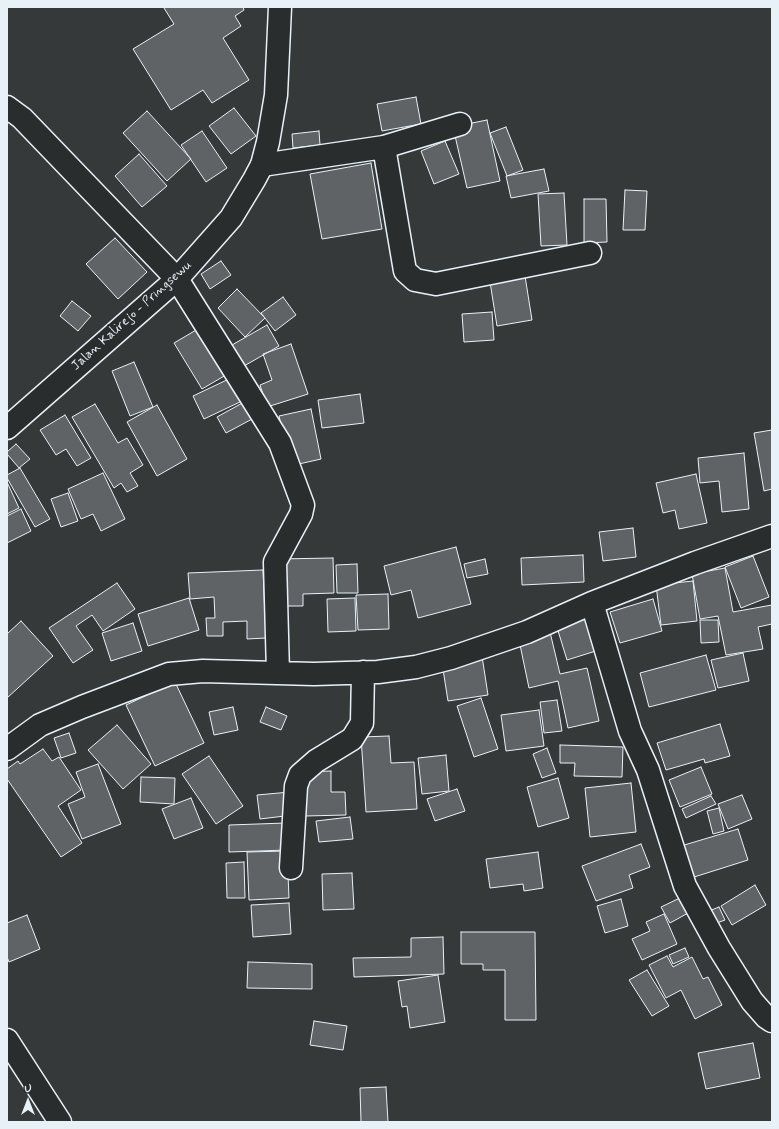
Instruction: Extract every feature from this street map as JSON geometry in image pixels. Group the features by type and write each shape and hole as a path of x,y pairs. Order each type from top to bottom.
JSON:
{"street":[{"name":"Jalan Kalirejo - Pringsewu","path":"7,428 177,279 231,218 262,165 268,142 276,95 280,7"},
{"path":"7,107 22,118 177,279 280,443 304,505 301,514 275,562 278,673"},
{"path":"262,165 384,147 460,124"},
{"path":"384,147 405,271 415,280 436,284 590,253"},
{"path":"7,749 40,726 82,707 169,674 203,671 314,674 378,672 416,666 451,658 527,632 592,603 694,563 772,536"},
{"path":"592,603 630,730 648,770 685,886 719,948 752,1001 766,1017 772,1021"},
{"path":"291,868 296,786 300,775 316,761 352,739 362,723 363,672"},
{"path":"7,1040 60,1122"}],"building":[{"path":"243,7 244,10 235,16 241,26 223,38 249,80 212,103 203,90 171,110 133,49 174,24 164,8"},
{"path":"416,97 421,124 382,131 377,104"},
{"path":"234,108 256,136 231,154 209,126"},
{"path":"147,111 191,159 167,181 123,133"},
{"path":"487,120 500,181 467,188 453,127"},
{"path":"506,127 523,170 507,176 490,133"},
{"path":"202,131 227,168 206,182 181,145"},
{"path":"319,131 320,145 293,148 292,134"},
{"path":"445,141 459,174 434,184 421,151"},
{"path":"139,154 167,186 142,207 115,176"},
{"path":"371,163 382,229 322,239 310,174"},
{"path":"544,169 549,191 511,198 506,176"},
{"path":"625,190 647,191 645,230 623,230"},
{"path":"564,193 567,245 541,246 538,194"},
{"path":"584,199 606,199 607,242 584,243"},
{"path":"115,238 147,272 118,299 86,264"},
{"path":"221,261 231,275 210,289 201,274"},
{"path":"525,276 532,320 497,326 490,282"},
{"path":"237,289 265,318 245,337 218,308"},
{"path":"283,297 296,315 275,331 261,313"},
{"path":"72,301 91,316 78,331 60,316"},
{"path":"492,312 494,340 464,342 462,314"},
{"path":"267,325 279,346 237,370 225,349"},
{"path":"203,326 231,372 202,389 174,343"},
{"path":"291,344 308,394 267,407 260,385 272,380 263,354"},
{"path":"134,362 153,407 130,416 112,371"},
{"path":"231,378 242,401 204,419 193,396"},
{"path":"360,394 364,423 322,428 318,400"},
{"path":"246,401 254,418 226,433 217,417"},
{"path":"95,404 118,443 127,438 143,465 130,473 138,486 127,492 121,483 114,488 72,417"},
{"path":"157,405 187,459 157,476 127,422"},
{"path":"311,409 321,459 290,466 279,416"},
{"path":"65,415 91,458 77,466 66,449 56,455 40,430"},
{"path":"772,430 772,489 764,491 754,433"},
{"path":"16,444 30,459 19,468 7,454 7,452"},
{"path":"744,453 749,509 722,512 719,481 700,483 698,458"},
{"path":"20,468 50,519 35,527 7,478 7,475"},
{"path":"103,473 125,519 101,531 93,514 81,519 68,489"},
{"path":"696,474 707,523 679,529 675,510 663,513 656,483"},
{"path":"7,482 19,508 7,514"},
{"path":"68,493 78,521 61,527 51,499"},
{"path":"21,509 31,531 7,543 7,516"},
{"path":"633,528 636,557 603,561 599,532"},
{"path":"456,547 471,604 418,618 411,590 391,595 384,566"},
{"path":"583,555 584,582 522,585 521,558"},
{"path":"753,556 769,597 741,608 725,567"},
{"path":"333,558 334,593 303,594 303,606 279,606 278,559"},
{"path":"485,559 488,574 467,578 464,564"},
{"path":"357,564 358,593 337,593 336,565"},
{"path":"725,568 733,612 772,605 772,624 758,627 763,649 726,655 718,616 700,619 692,574"},
{"path":"263,570 266,638 247,639 247,621 223,622 223,636 207,636 206,618 215,618 214,597 190,599 188,573"},
{"path":"693,581 697,621 661,625 656,585"},
{"path":"117,583 135,609 103,631 92,615 76,626 93,650 73,663 49,628"},
{"path":"388,594 389,629 358,630 356,595"},
{"path":"189,598 199,630 148,646 138,614"},
{"path":"355,598 356,631 328,632 327,599"},
{"path":"653,599 662,631 620,643 610,612"},
{"path":"587,611 599,650 567,660 555,621"},
{"path":"700,620 718,620 719,642 701,643"},
{"path":"21,621 53,656 7,698 7,634"},
{"path":"133,623 142,651 111,661 102,633"},
{"path":"550,632 560,674 587,668 599,721 568,728 558,681 529,688 519,640"},
{"path":"743,653 749,681 718,688 711,660"},
{"path":"706,655 716,690 649,707 640,673"},
{"path":"482,656 488,695 448,701 442,663"},
{"path":"175,682 204,743 155,766 126,705"},
{"path":"481,698 498,749 474,757 457,706"},
{"path":"557,700 562,731 544,733 540,702"},
{"path":"233,707 238,730 214,735 209,712"},
{"path":"266,707 287,716 281,730 260,722"},
{"path":"539,710 544,746 506,751 501,715"},
{"path":"720,724 730,756 705,763 704,759 666,770 657,743"},
{"path":"117,725 151,764 123,789 88,750"},
{"path":"69,733 76,753 61,758 54,738"},
{"path":"389,736 391,763 414,762 417,809 366,812 361,737"},
{"path":"560,745 623,747 622,777 574,776 575,763 560,763"},
{"path":"547,748 556,773 542,778 533,754"},
{"path":"43,749 52,761 59,757 81,790 58,806 82,843 61,857 7,779 7,769 18,761 20,764"},
{"path":"446,755 449,791 422,794 418,758"},
{"path":"209,756 243,806 216,824 182,774"},
{"path":"98,764 121,824 82,839 68,804 85,797 76,772"},
{"path":"701,767 712,794 680,807 669,780"},
{"path":"331,771 331,792 345,792 346,815 305,816 303,772"},
{"path":"141,777 175,778 174,804 140,802"},
{"path":"558,778 569,818 538,827 527,787"},
{"path":"631,783 636,832 590,837 585,788"},
{"path":"457,789 465,811 435,821 427,799"},
{"path":"290,792 293,815 260,819 257,795"},
{"path":"742,795 752,819 728,829 718,804"},
{"path":"711,796 716,804 686,818 682,809"},
{"path":"191,798 203,828 174,839 162,809"},
{"path":"719,808 724,831 713,834 707,811"},
{"path":"350,817 353,839 319,842 316,821"},
{"path":"286,823 287,850 229,852 229,825"},
{"path":"738,829 748,860 691,878 681,846"},
{"path":"641,844 650,867 629,875 633,888 596,901 582,866"},
{"path":"287,851 289,898 249,900 247,852"},
{"path":"538,852 543,888 524,891 523,884 490,888 486,859"},
{"path":"244,862 245,898 227,898 226,863"},
{"path":"352,873 354,909 323,910 322,874"},
{"path":"755,885 766,905 732,925 721,906"},
{"path":"682,897 690,912 670,923 661,907"},
{"path":"621,899 628,926 605,933 597,906"},
{"path":"289,903 291,934 253,937 251,905"},
{"path":"719,907 725,920 714,924 709,911"},
{"path":"664,914 677,944 642,960 632,939 650,931 646,922"},
{"path":"27,915 40,949 9,962 7,957 7,923"},
{"path":"461,932 535,932 536,1020 505,1020 505,970 483,970 483,964 461,964"},
{"path":"443,937 444,974 354,977 353,958 411,957 411,938"},
{"path":"685,948 689,957 673,964 669,955"},
{"path":"667,956 673,967 692,957 703,979 708,977 722,1005 695,1019 681,990 666,998 649,965"},
{"path":"248,962 312,964 312,989 247,988"},
{"path":"647,970 669,1006 652,1016 629,980"},
{"path":"438,975 445,1022 410,1028 407,1006 402,1007 398,981"},
{"path":"314,1021 347,1026 343,1050 310,1045"},
{"path":"753,1043 760,1078 706,1089 698,1053"},
{"path":"386,1087 388,1122 361,1122 360,1088"}]}
